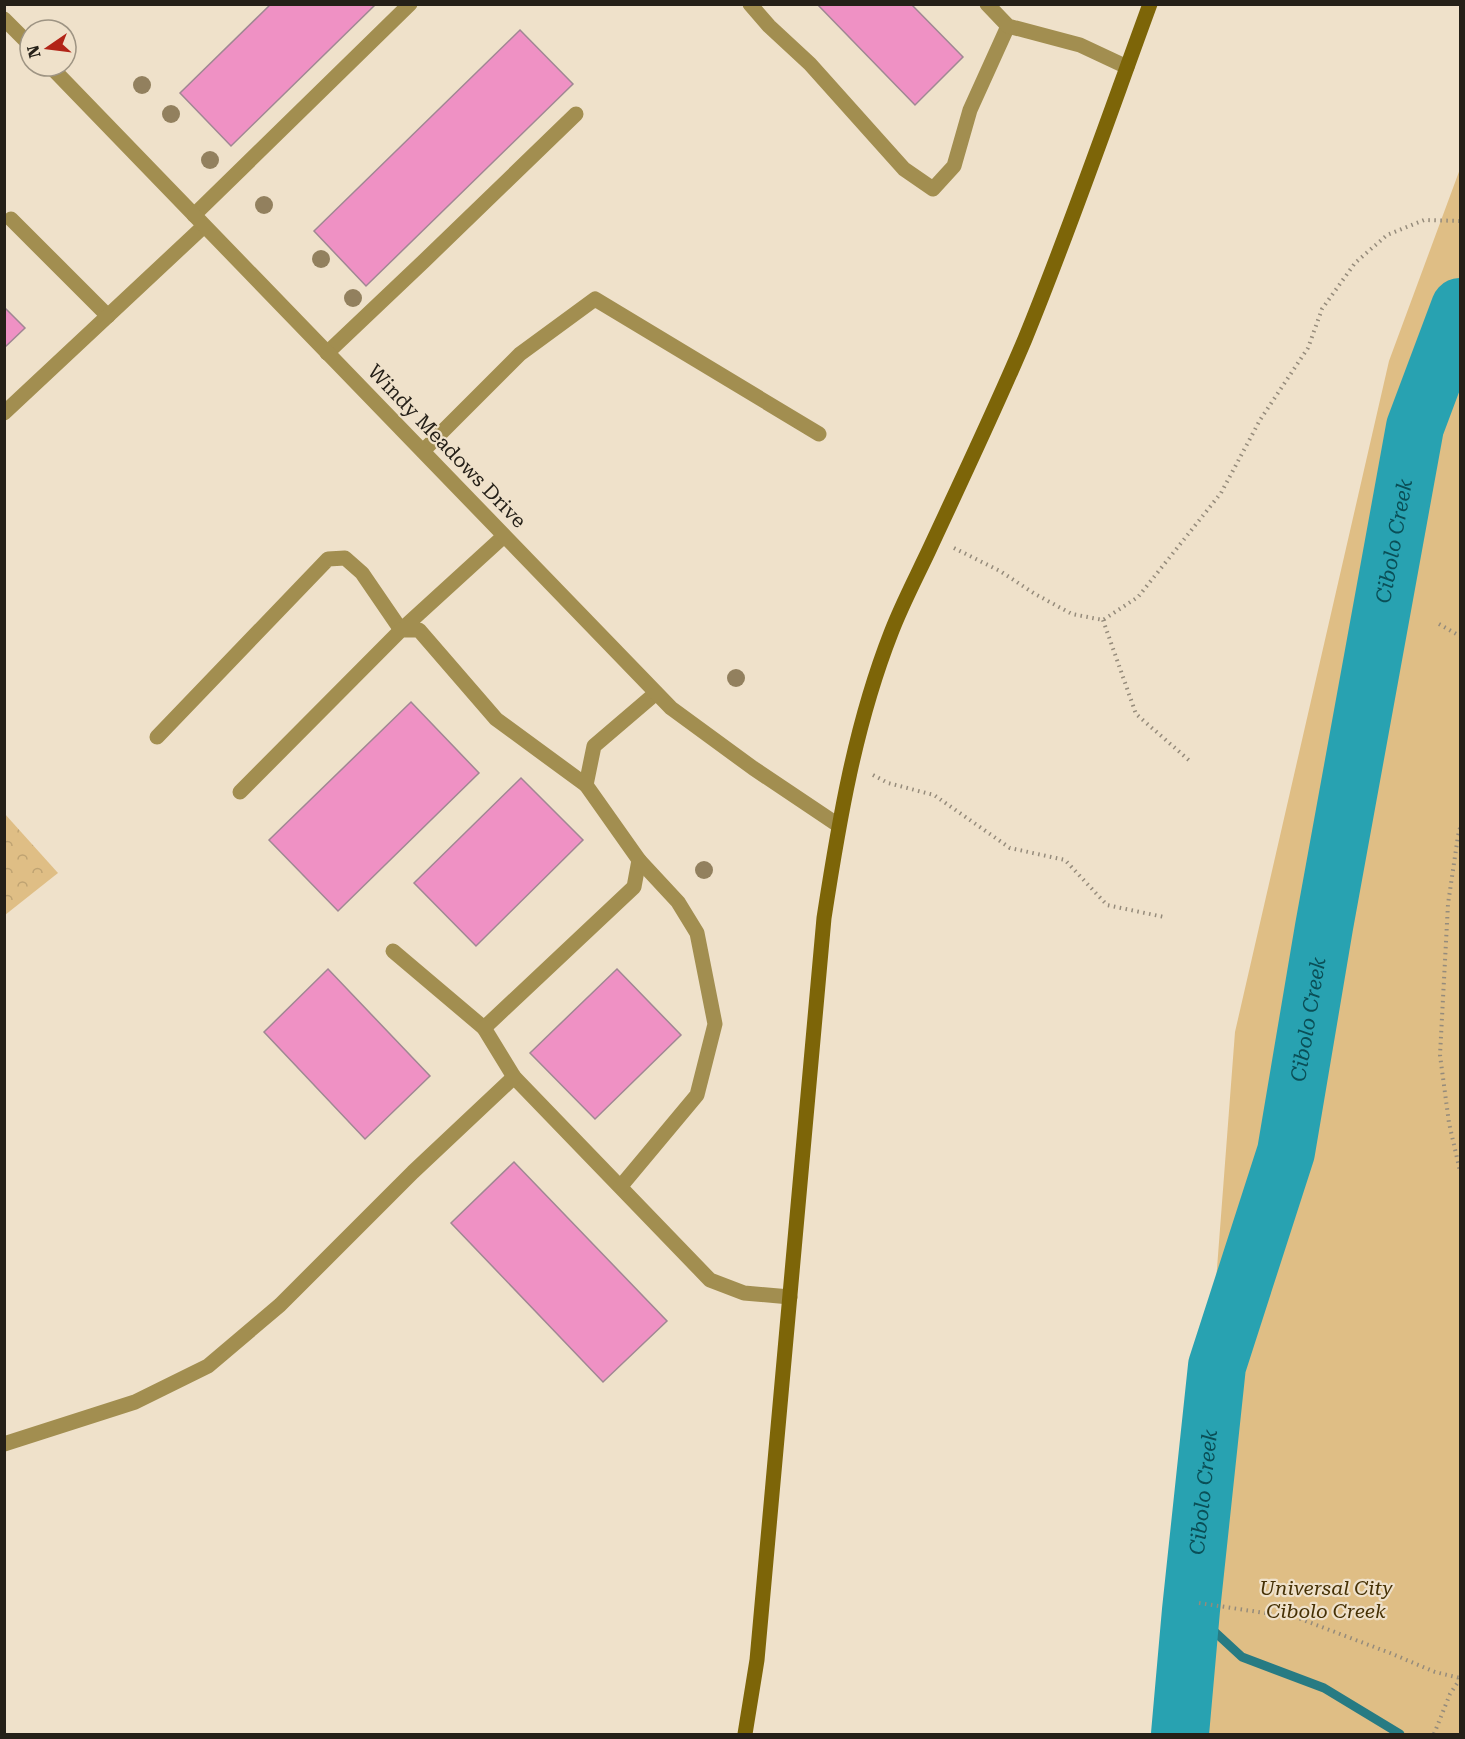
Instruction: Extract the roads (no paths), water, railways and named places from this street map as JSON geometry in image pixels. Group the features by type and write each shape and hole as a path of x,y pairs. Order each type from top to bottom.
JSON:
{"main road":[{"path":"745,1734 757,1660 824,918 850,765 873,682 891,631 1025,339 1072,219 1150,4"}],"street":[{"path":"4,413 108,316 410,4"},
{"path":"750,4 769,26 810,64 904,169 933,189 954,166 970,110 1008,26"},
{"path":"987,4 1008,26 1080,45 1127,67"},
{"path":"4,19 18,33"},
{"name":"Windy Meadows Drive","path":"62,78 671,708 753,768 838,825"},
{"path":"327,353 576,114"},
{"path":"11,219 108,316"},
{"path":"423,451 520,354 595,299 819,434"},
{"path":"240,792 401,630 504,536"},
{"path":"157,737 328,559 345,558 362,573 401,630"},
{"path":"401,630 418,630 496,719 586,785 639,860 678,902 696,933 715,1024 697,1095 621,1186"},
{"path":"586,785 594,746 656,693"},
{"path":"484,1028 634,887 639,860"},
{"path":"393,951 484,1028 514,1077 710,1280 744,1293 790,1297"},
{"path":"4,1444 135,1402 208,1366 280,1305 413,1172 514,1077"}],"waterway":[{"name":"Cibolo Creek","path":"1180,1734 1217,1366 1286,1152 1324,927 1415,427 1460,307"},
{"path":"1191,1610 1242,1657 1324,1688 1400,1734"}],"park label":[{"name":"Universal City Cibolo Creek","path":"1326,1600"}]}
